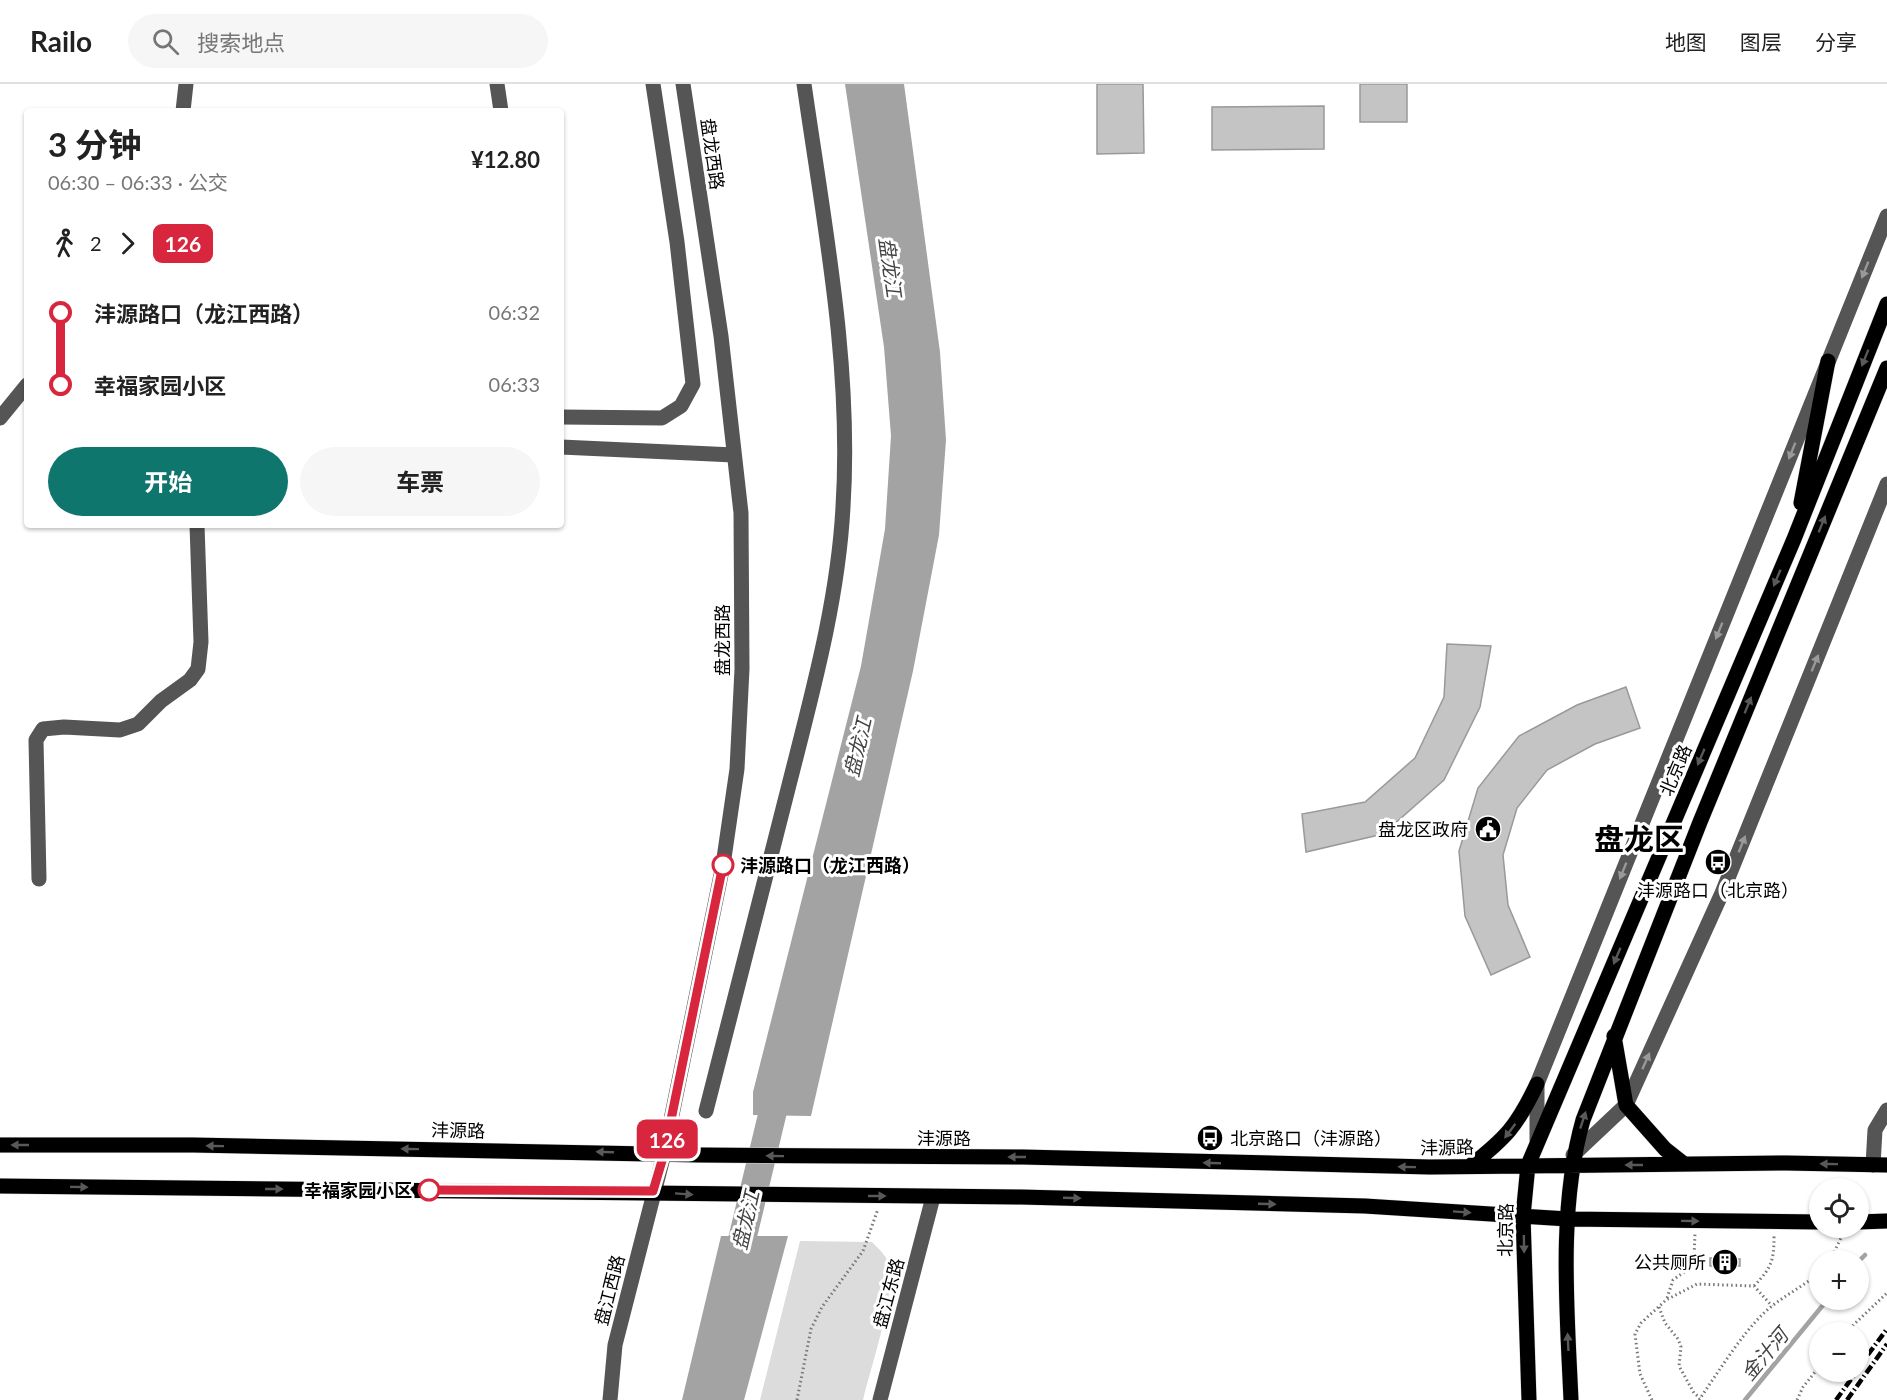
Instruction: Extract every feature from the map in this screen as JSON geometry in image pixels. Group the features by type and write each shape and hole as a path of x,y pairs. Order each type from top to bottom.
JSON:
{"main road":[{"name":"北京路","path":"1529,1400 1523,1216 1528,1165 1794,539 1887,303"},
{"path":"1794,539 1828,361"},
{"path":"1571,1400 1566,1295 1568,1219 1572,1160 1582,1120 1614,1035 1887,368"},
{"path":"1614,1035 1626,1106 1665,1149 1684,1164"},
{"path":"1470,1166 1503,1140 1523,1114 1537,1084"},
{"name":"沣源路","path":"0,1145 217,1146 827,1157 1023,1157 1299,1165 1528,1165 1572,1160 1684,1164 1880,1165"},
{"path":"0,1186 653,1191 716,1195 1021,1197 1365,1206 1568,1219 1809,1222"},
{"path":"1869,1222 1887,1221"}],"street":[{"path":"183,108 186,84"},
{"path":"497,84 501,108"},
{"path":"564,417 662,418 681,406 693,384 677,242 653,84"},
{"name":"盘龙西路","path":"653,1191 664,1154 723,865 736,769 742,647 741,513 721,336 683,84"},
{"path":"706,1111 802,730 834,588 843,508 846,423 838,321 804,84"},
{"path":"1537,1140 1537,1084 1887,216"},
{"path":"0,418 24,389"},
{"path":"564,447 734,455"},
{"path":"1572,1160 1626,1106 1722,893 1887,484"},
{"path":"39,879 36,740 43,729 63,727 120,730 138,724 160,701 190,680 198,669 201,642 197,528"},
{"path":"1880,1165 1875,1130 1887,1110"},
{"name":"盘江西路","path":"610,1400 615,1345 653,1191"},
{"name":"盘江东路","path":"880,1400 933,1197"}],"path":[{"path":"797,1400 811,1329 822,1307 863,1251 883,1196"},
{"path":"1666,1300 1673,1280 1687,1270 1694,1258 1695,1221"},
{"path":"1754,1286 1770,1268 1774,1256 1774,1222"},
{"path":"1659,1307 1665,1323 1678,1339 1681,1347 1679,1366 1699,1399 1761,1316 1809,1281"},
{"path":"1652,1400 1640,1374 1635,1334 1641,1323 1666,1300 1697,1284 1754,1286 1772,1306"},
{"path":"1857,1322 1887,1293"},
{"path":"1797,1400 1809,1380"}],"shaded area":[{"path":"800,1241 872,1242 889,1264 891,1280 886,1314 863,1400 760,1400"}],"water":[{"path":"845,84 904,84 940,352 946,440 939,535 913,671 811,1116 753,1115 753,1092 861,666 885,529 891,436 884,347"},
{"path":"721,1236 788,1236 744,1400 682,1400"}],"building":[{"path":"1097,84 1143,84 1144,153 1097,154"},
{"path":"1360,84 1407,84 1407,122 1360,122"},
{"path":"1324,106 1324,149 1212,150 1212,107"},
{"path":"1447,644 1491,646 1480,707 1444,780 1383,834 1306,852 1302,814 1365,802 1415,758 1444,697"},
{"name":"盘龙区政府","path":"1626,687 1640,728 1595,744 1547,770 1517,808 1503,855 1508,905 1530,957 1491,975 1465,916 1459,851 1478,788 1519,736 1577,705"},
{"name":"公共厕所","path":"1710,1258 1740,1259 1740,1266 1710,1266"}],"waterway":[{"name":"盘龙江","path":"734,1273 781,1078"},
{"name":"金汁河","path":"1745,1400 1819,1310"}],"railway":[{"path":"1869,1353 1887,1329"},
{"path":"1847,1400 1887,1344"},
{"path":"1836,1400 1849,1382"}],"bus line":[{"name":"126","path":"429,1190 653,1191 664,1154 723,865"}],"place":[{"name":"盘龙区政府","path":"1488,829"},
{"name":"沣源路口（北京路）","path":"1718,862"},
{"name":"沣源路口（龙江西路）","path":"723,865"},
{"name":"北京路口（沣源路）","path":"1210,1138"},
{"name":"幸福家园小区","path":"429,1190"},
{"name":"公共厕所","path":"1725,1262"}],"district":[{"name":"盘龙区","path":"1639,838"}]}
